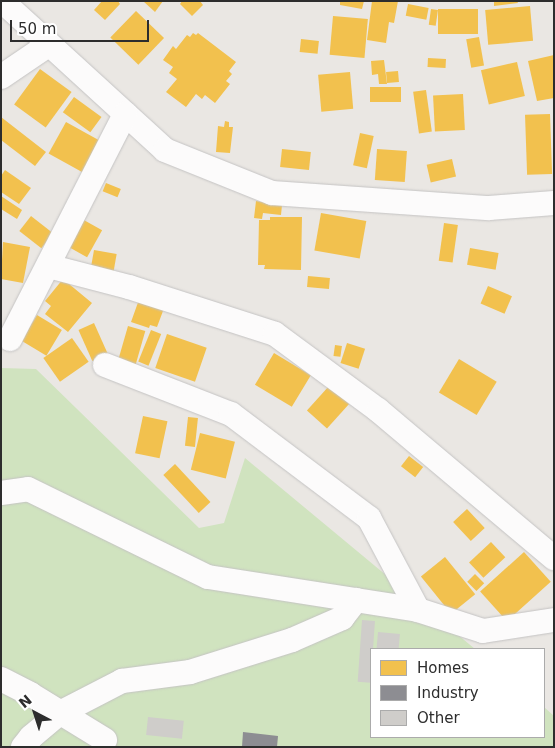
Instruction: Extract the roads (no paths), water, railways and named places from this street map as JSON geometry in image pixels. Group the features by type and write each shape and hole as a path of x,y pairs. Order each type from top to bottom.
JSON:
{"street":[{"path":"2,1 165,150 272,192 489,208 554,204"},
{"path":"1,77 48,45"},
{"path":"10,339 125,114"},
{"path":"48,266 129,286 275,334 378,410 554,558"},
{"path":"105,365 231,414 369,518 418,610"},
{"path":"1,493 28,489 208,577 418,610 483,631 554,620"},
{"path":"23,747 31,737 60,713 122,681 190,672 292,640 342,618 356,600"},
{"path":"1,680 30,694 105,740"}]}
